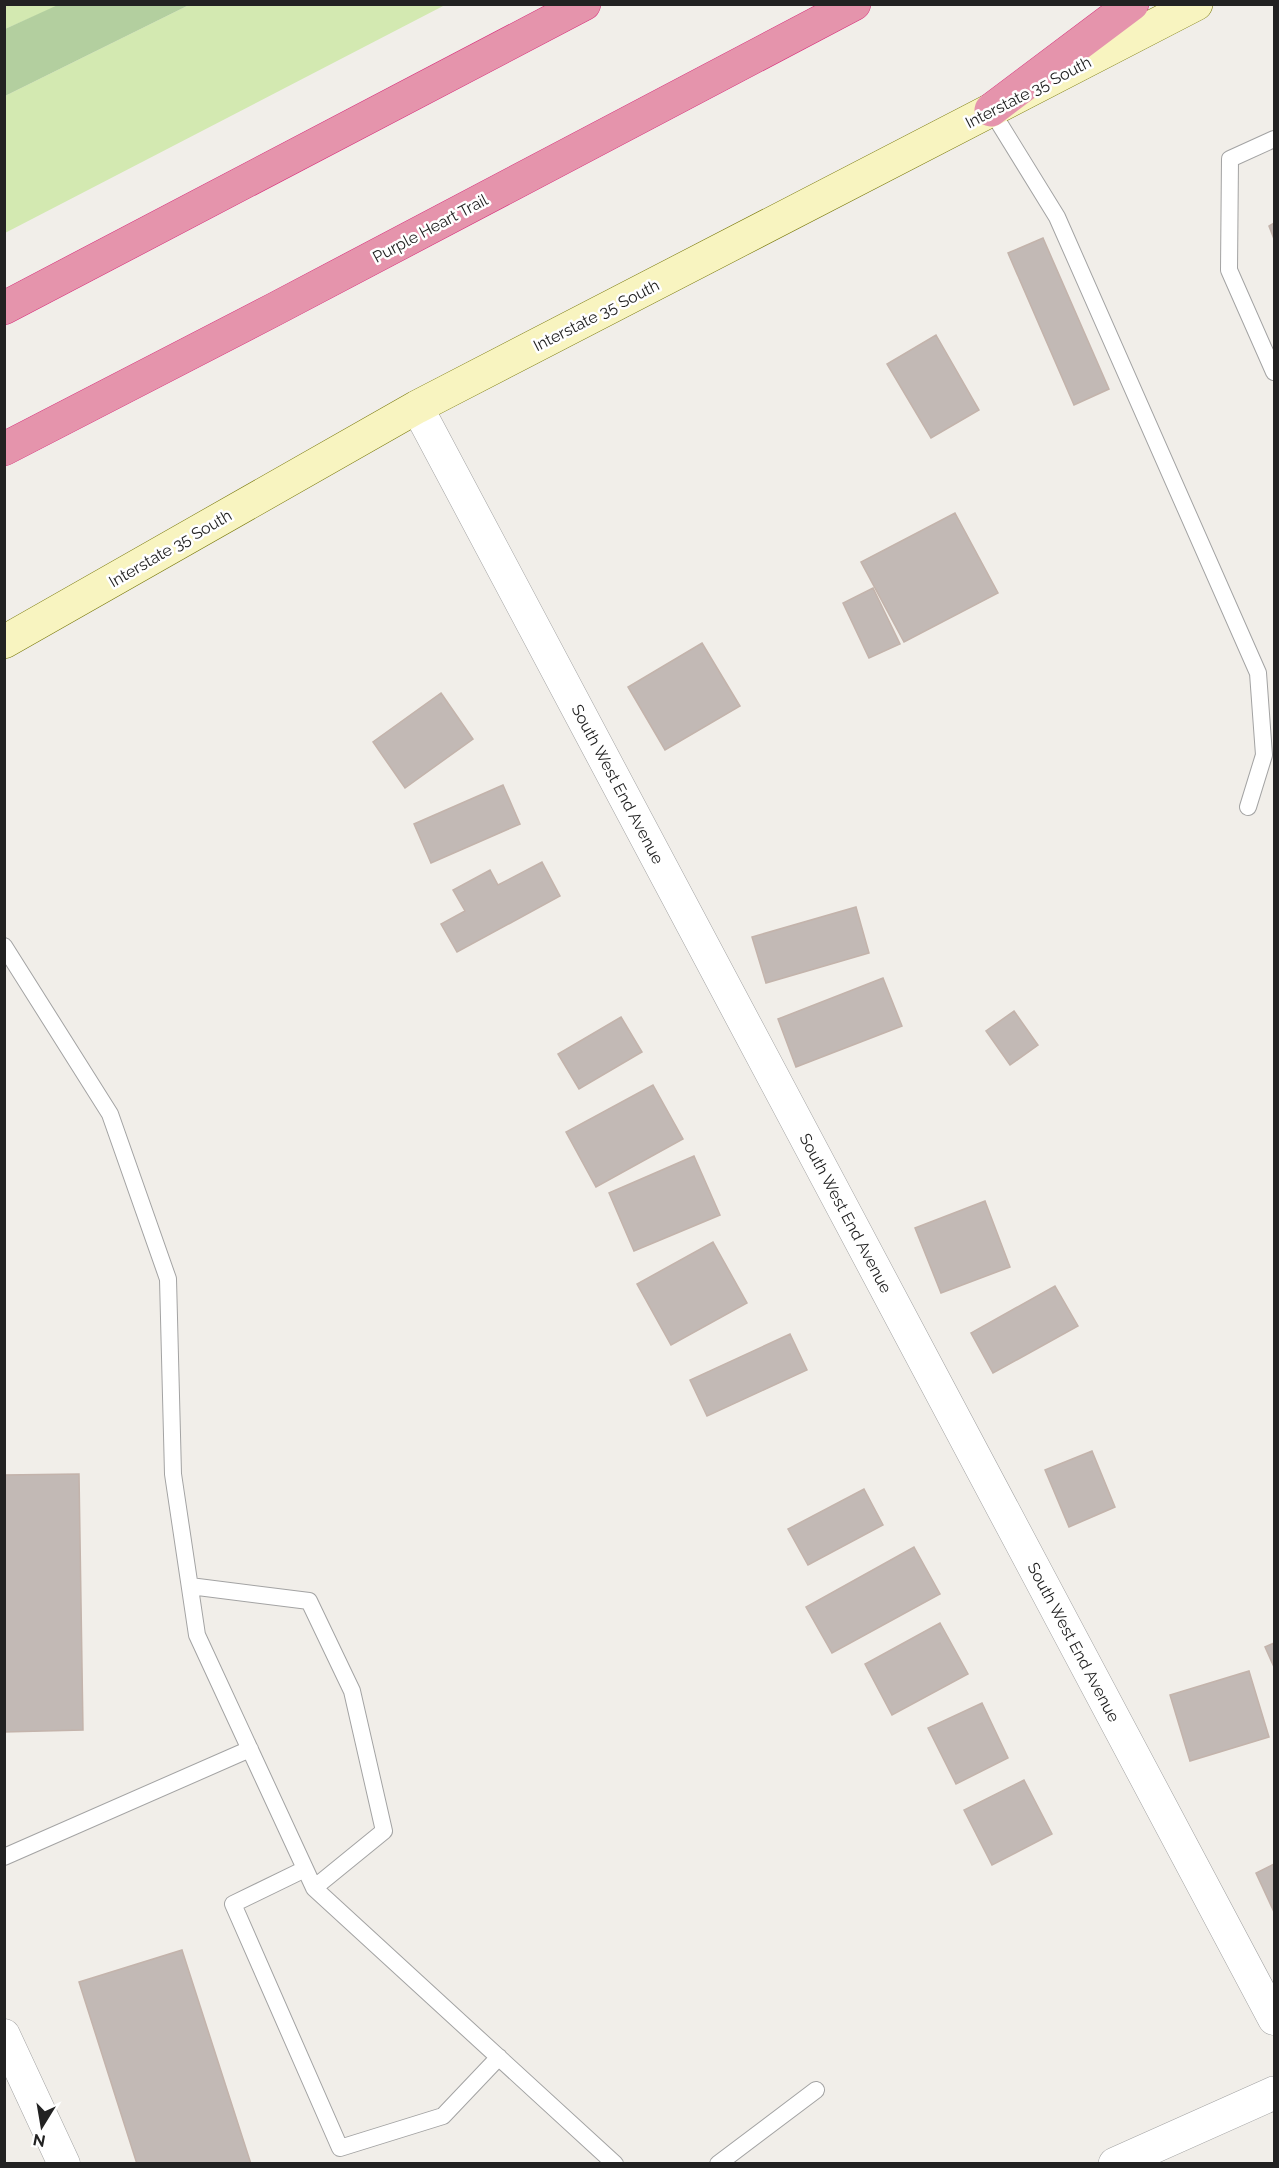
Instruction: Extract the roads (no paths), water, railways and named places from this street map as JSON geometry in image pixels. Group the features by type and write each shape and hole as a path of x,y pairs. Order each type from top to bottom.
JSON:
{"highway":[{"path":"4,308 584,4"},
{"name":"Purple Heart Trail","path":"4,448 285,304 854,4"},
{"path":"991,110 1132,4"}],"main road":[{"name":"Interstate 35 South","path":"4,642 417,407 1196,4"}],"street":[{"name":"South West End Avenue","path":"417,407 1275,2019"},
{"path":"4,2035 64,2163"},
{"path":"1115,2163 1275,2093"}],"lane":[{"path":"991,110 1057,217 1258,673 1264,755 1248,807"},
{"path":"1275,139 1230,159 1229,259 1229,270 1275,372"},
{"path":"4,946 110,1114 168,1280 173,1474 197,1635 314,1888 615,2163"},
{"path":"190,1586 309,1601 352,1691 384,1831 314,1888"},
{"path":"4,1857 250,1749"},
{"path":"305,1869 233,1904 340,2148 443,2116 499,2057"},
{"path":"718,2163 816,2090"}]}
